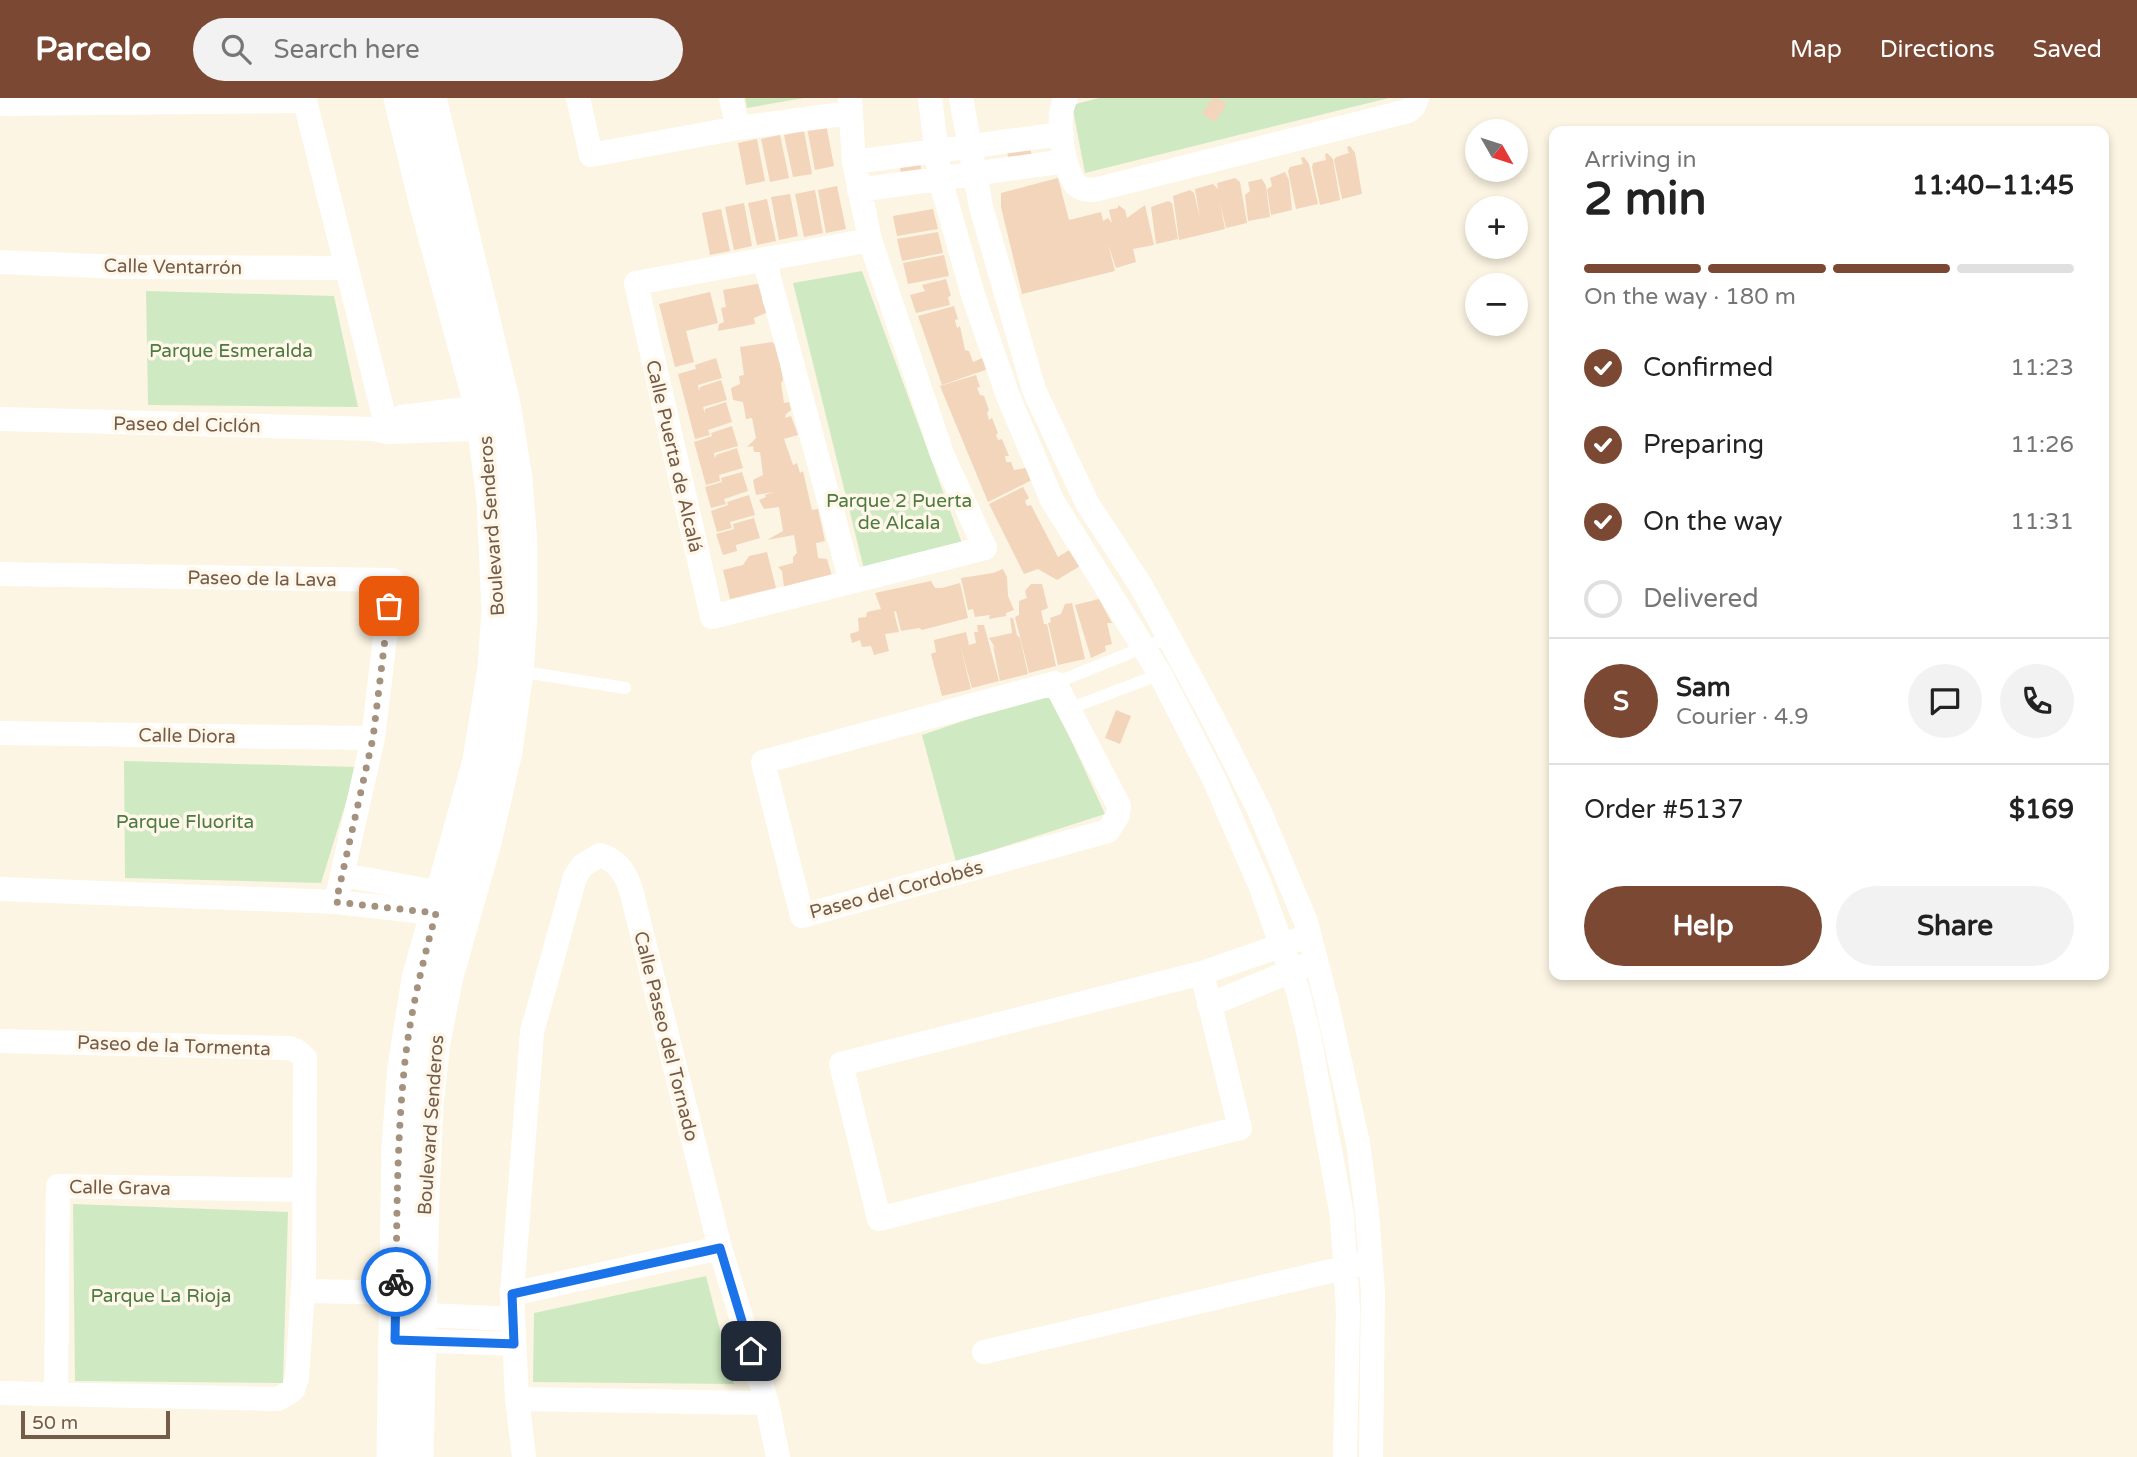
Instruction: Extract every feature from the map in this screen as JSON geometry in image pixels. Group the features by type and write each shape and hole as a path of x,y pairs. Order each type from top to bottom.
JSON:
{"main road":[{"name":"Boulevard Senderos","path":"400,98 426,205 495,417"},
{"name":"Boulevard Senderos","path":"393,1457 427,1105 434,1042 447,976 452,905 485,842 506,751 505,669 521,615 521,545 504,479 495,417 430,98"},
{"name":"Boulevard Senderos","path":"408,1306 417,1457"}],"street":[{"name":"Calle Puerta de Alcalá","path":"578,98 592,155 850,105 854,162 870,240 942,454 985,548 712,617 636,283 870,240"},
{"path":"731,98 738,128"},
{"path":"930,98 940,179 973,295 1008,396 1052,500 1160,674 1214,779 1283,945 1309,1036 1342,1216 1358,1265 1373,1293 1371,1457"},
{"path":"961,98 991,247 1034,390 1087,503 1141,586 1170,637 1259,810 1309,936 1358,1143 1367,1212 1358,1265 1348,1366 1345,1457"},
{"path":"1066,98 1060,115 1066,161 1074,182 1085,190 1094,190 1408,111 1417,98"},
{"path":"0,104 305,101 382,427"},
{"path":"854,162 1062,134"},
{"path":"859,190 1066,161"},
{"path":"764,259 851,582"},
{"name":"Calle Ventarrón","path":"0,262 120,267 346,268"},
{"name":"Paseo del Ciclón","path":"0,419 382,427 495,417"},
{"name":"Paseo de la Lava","path":"0,574 392,580 373,738 336,902"},
{"name":"Paseo del Cordobés","path":"1055,683 1119,806 1118,815 1108,831 802,916 763,762 1055,683"},
{"name":"Calle Diora","path":"0,733 373,738"},
{"name":"Calle Paseo del Tornado","path":"524,1457 517,1399 512,1294 532,1032 575,877 583,865 600,855 617,863 631,890 720,1248 766,1403 778,1457"},
{"path":"344,875 452,905"},
{"path":"0,889 452,905"},
{"path":"1202,973 1240,1128 879,1219 841,1064 1202,973 1309,936"},
{"path":"1209,1005 1316,961"},
{"name":"Paseo de la Tormenta","path":"0,1041 289,1048 305,1058 303,1283 297,1378 293,1390 278,1399 0,1393"},
{"name":"Calle Grava","path":"56,1394 58,1186 304,1190"},
{"path":"512,1294 720,1248"},
{"path":"984,1352 1358,1265"},
{"path":"303,1283 514,1332"},
{"path":"517,1399 766,1403"}],"lane":[{"path":"1055,683 1170,637"},
{"path":"1069,709 1185,665"},
{"path":"505,669 625,688"}],"green space":[{"path":"745,98 804,98 747,108"},
{"path":"1099,98 1389,98 1085,173 1072,105"},
{"name":"Parque 2 Puerta de Alcala","path":"862,271 963,546 864,569 793,283"},
{"name":"Parque Esmeralda","path":"146,291 334,296 358,407 148,405"},
{"path":"1049,692 1105,814 956,862 922,735"},
{"name":"Parque Fluorita","path":"124,761 357,767 321,883 125,878"},
{"name":"Parque La Rioja","path":"73,1204 288,1212 283,1383 75,1381"},
{"path":"706,1276 734,1384 533,1382 534,1313"}],"building":[{"path":"1212,98 1227,104 1215,122 1202,114"},
{"path":"826,124 834,166 815,170 807,128"},
{"path":"804,131 812,174 793,177 784,135"},
{"path":"780,135 789,178 770,182 761,139"},
{"path":"757,139 765,181 746,185 738,143"},
{"path":"1350,146 1355,153 1362,194 1342,199 1334,160 1349,153 1347,147"},
{"path":"1030,148 1032,156 1009,160 1007,152"},
{"path":"1327,153 1333,159 1340,200 1320,205 1312,167 1313,163 1326,160"},
{"path":"1304,157 1309,164 1318,204 1296,209 1288,171 1290,167 1303,164 1301,158"},
{"path":"920,160 921,170 901,172 899,163"},
{"path":"1285,172 1289,180 1292,210 1271,215 1267,189 1272,186 1270,178"},
{"path":"1058,178 1069,220 1101,212 1103,221 1108,218 1112,223 1109,210 1118,208 1118,205 1125,210 1127,218 1145,205 1154,245 1133,249 1136,262 1116,268 1108,244 1115,271 1022,294 1001,207 1001,193"},
{"path":"1235,178 1240,182 1247,223 1226,228 1220,203 1225,229 1179,240 1173,196 1190,190 1194,193 1200,218 1195,189 1213,184 1218,189 1217,183"},
{"path":"1262,179 1266,186 1270,217 1248,221 1245,195 1250,191 1248,182"},
{"path":"837,186 846,229 826,233 818,190"},
{"path":"815,190 823,233 804,237 795,194"},
{"path":"790,194 798,236 779,240 771,197"},
{"path":"767,199 776,241 757,245 748,203"},
{"path":"1168,201 1172,203 1178,239 1156,244 1151,207"},
{"path":"744,203 752,246 734,250 725,207"},
{"path":"721,209 730,251 710,255 702,213"},
{"path":"933,209 938,229 897,236 893,216"},
{"path":"938,232 943,253 902,261 897,239"},
{"path":"944,255 949,276 908,284 903,263"},
{"path":"946,279 951,296 948,297 950,305 916,313 910,295 925,291 922,285"},
{"path":"762,283 766,313 754,318 755,324 718,331 719,324 724,322 721,308 726,307 723,290"},
{"path":"710,292 718,323 686,331 694,362 675,367 659,304"},
{"path":"954,306 958,319 955,320 957,328 960,326 965,350 969,351 973,362 987,356 991,368 942,385 918,316"},
{"path":"772,342 777,346 784,403 789,402 791,410 785,418 791,416 798,435 784,439 793,465 797,463 800,473 803,471 812,510 818,509 825,541 816,543 818,558 827,559 832,576 784,587 782,571 778,567 793,563 793,557 797,553 794,535 767,540 783,531 779,507 764,509 759,500 773,492 756,495 753,480 763,475 760,452 754,452 753,446 747,447 756,438 752,418 746,419 743,402 733,400 731,388 740,384 739,376 744,375 740,347"},
{"path":"716,358 722,378 698,385 699,391 700,387 721,380 727,400 703,407 705,413 705,409 726,402 732,422 708,430 710,435 695,439 678,374 696,369 695,365"},
{"path":"976,375 980,387 977,388 980,395 984,396 989,410 989,420 992,418 998,440 1002,439 1009,456 1005,456 1006,462 1011,462 1014,470 1032,467 1036,478 988,502 940,386"},
{"path":"732,426 738,446 714,453 715,459 716,455 737,448 743,468 719,475 720,481 706,485 694,442"},
{"path":"742,472 748,491 724,499 726,504 711,508 705,487 722,482 721,478"},
{"path":"1023,487 1029,498 1025,501 1027,506 1031,505 1058,557 1071,549 1080,566 1057,580 1038,569 1024,574 989,504"},
{"path":"749,495 755,515 730,522 732,528 717,532 711,511"},
{"path":"754,518 760,538 736,545 737,551 723,555 716,534 734,529 733,524"},
{"path":"767,552 776,588 730,599 723,570 743,565 749,556"},
{"path":"1003,569 1007,577 1008,596 1014,610 1006,613 1006,616 989,619 990,615 975,617 973,609 968,610 961,578"},
{"path":"931,581 935,588 960,583 968,618 922,630 919,628 901,631 896,611 894,612 899,632 885,634 889,651 874,655 871,646 862,647 860,640 852,643 850,634 859,631 858,618 866,617 867,612 881,609 875,593"},
{"path":"1031,584 1042,584 1048,608 1041,611 1044,624 1047,624 1056,666 1029,673 1015,617 1019,615 1019,601 1027,598 1025,591"},
{"path":"1099,599 1112,623 1107,623 1112,644 1105,646 1106,651 1091,658 1075,605"},
{"path":"1072,603 1085,659 1058,665 1048,623 1051,622 1050,618 1061,614 1065,604"},
{"path":"1010,618 1013,618 1020,638 1028,674 1000,681 993,646 996,649 989,638 1012,633"},
{"path":"977,625 984,625 999,681 972,688 960,645 971,689 942,696 931,654 936,652 934,640 966,632 969,645 976,643 974,632 978,632"},
{"path":"1116,710 1131,716 1120,744 1105,738"}],"way so far":[{"path":"389,606 373,738 336,902 436,913 418,979 404,1068 398,1147 396,1282"}],"route":[{"path":"396,1282 395,1340 514,1344 512,1294 720,1248 751,1351"}]}
